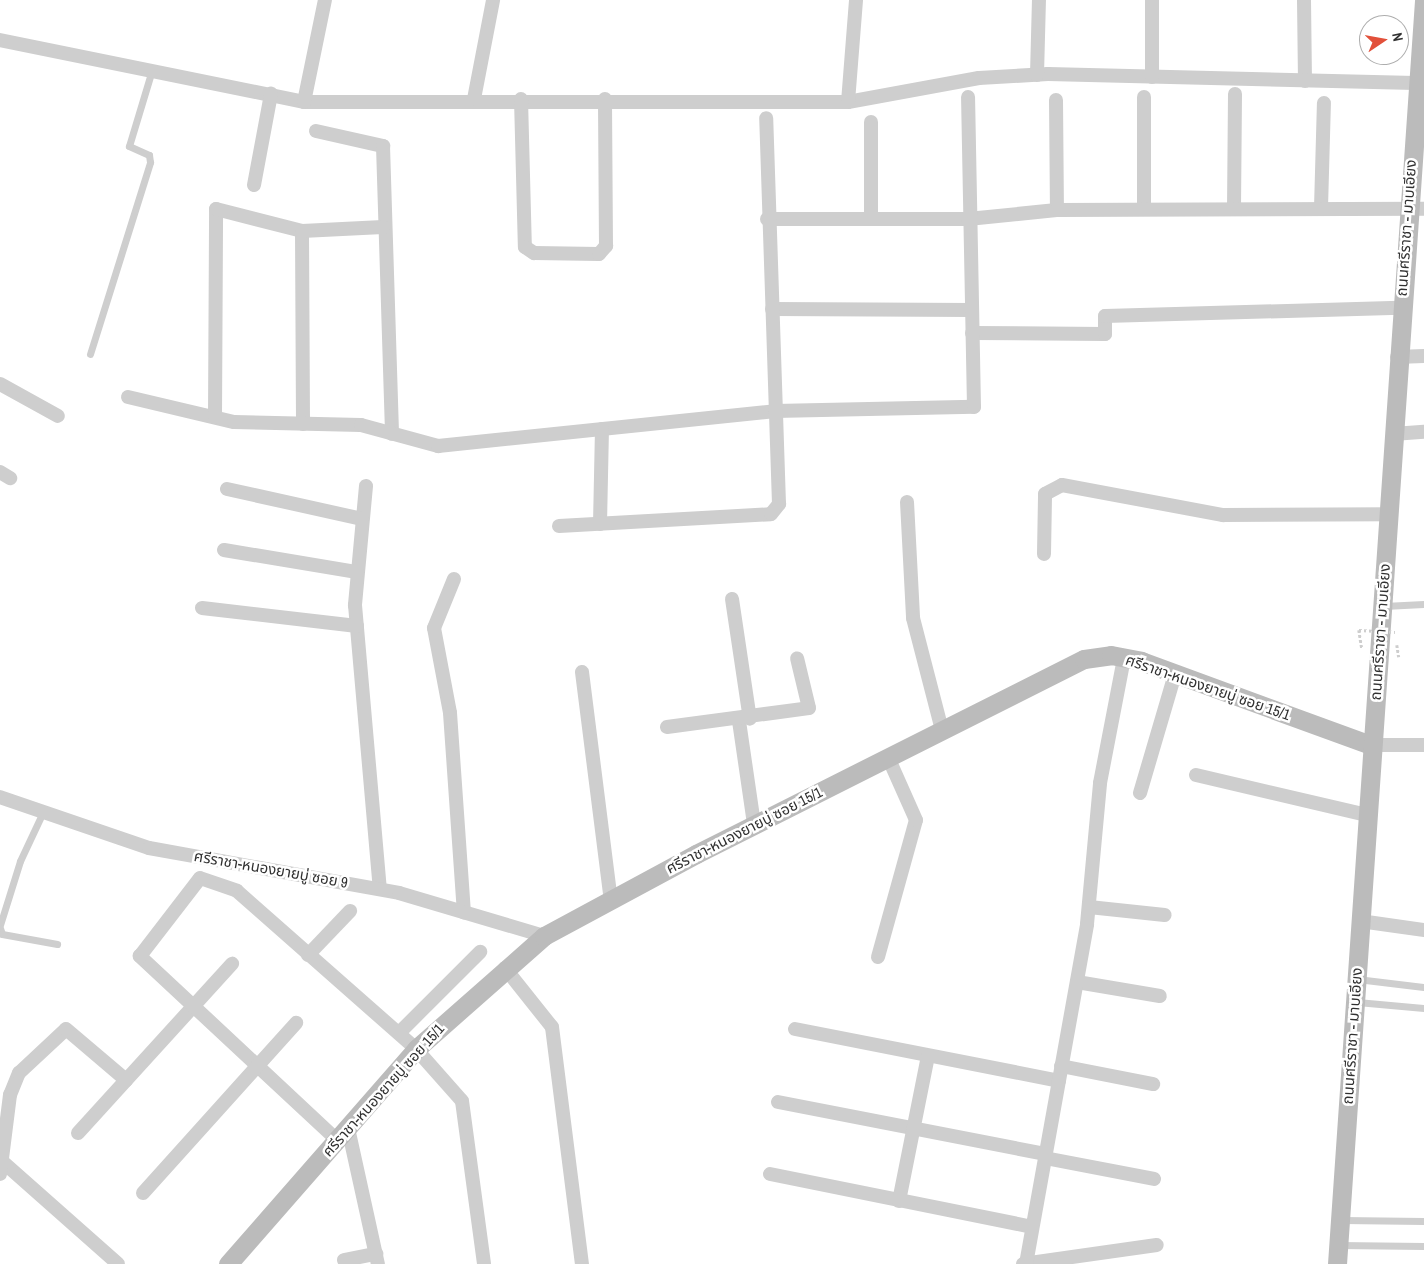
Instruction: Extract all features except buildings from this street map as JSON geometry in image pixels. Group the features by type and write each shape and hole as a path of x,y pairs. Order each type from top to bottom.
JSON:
{"street":[{"path":"304,102 325,0"},
{"path":"474,99 493,0"},
{"path":"848,102 856,0"},
{"path":"1037,75 1039,0"},
{"path":"1152,0 1152,77"},
{"path":"1304,0 1305,81"},
{"name":"ถนนศรีราชา - มาบเอียง","path":"1337,1264 1371,745 1389,514 1400,308 1415,210 1419,105 1415,83 1424,0"},
{"path":"0,40 304,102 605,99 848,102 979,78 1037,75 1415,83"},
{"path":"254,185 270,94"},
{"path":"1234,209 1235,94"},
{"path":"1144,97 1144,210"},
{"path":"128,397 216,417 303,424 361,425 438,446 776,411 848,406 974,407 968,219 968,98"},
{"path":"521,99 525,247 534,253 599,254 606,246 605,99"},
{"path":"1056,100 1057,210"},
{"path":"1321,208 1324,103"},
{"path":"559,526 771,514 779,504 767,219 766,118"},
{"path":"871,122 871,218"},
{"path":"316,131 383,146 383,227 392,434"},
{"path":"216,417 216,208 302,231 383,227"},
{"path":"767,219 968,219 1057,210 1321,208 1415,210"},
{"path":"302,231 303,424"},
{"path":"972,333 1105,334 1105,316 1400,308"},
{"path":"772,310 972,310"},
{"path":"1397,356 1424,356"},
{"path":"0,384 58,416"},
{"path":"600,524 602,429"},
{"path":"1393,434 1424,432"},
{"path":"1044,554 1045,494 1062,485 1223,515 1389,514"},
{"path":"366,486 357,572 357,626 380,890"},
{"path":"227,489 362,519"},
{"path":"907,502 913,618 942,730"},
{"path":"224,550 357,572"},
{"path":"454,579 434,628 450,713 464,913"},
{"path":"732,599 754,824"},
{"path":"202,608 357,626"},
{"path":"668,727 745,720 809,708 797,658"},
{"path":"1124,658 1100,784 1089,906 1077,982 1025,1264 1157,1245"},
{"name":"ศรีราชา-หนองยายบู่ ซอย 15/1","path":"228,1264 416,1049 505,968 544,936 754,824 1084,659 1124,658 1175,674 1371,745"},
{"path":"582,672 612,900"},
{"path":"1140,793 1175,674"},
{"path":"1371,745 1424,745"},
{"path":"878,957 916,820 888,757"},
{"path":"1196,776 1367,815"},
{"name":"ศรีราชา-หนองยายบู่ ซอย 9","path":"0,797 42,814 150,848 380,890 544,936"},
{"path":"344,1260 377,1259 342,1134 256,1064 140,956 200,878 237,891 308,955 399,1032 462,1101 484,1264"},
{"path":"1089,906 1165,915"},
{"path":"308,955 350,911"},
{"path":"1360,922 1424,930"},
{"path":"399,1032 480,952"},
{"path":"78,1132 232,964"},
{"path":"505,968 552,1027 582,1264"},
{"path":"1077,982 1160,996"},
{"path":"143,1193 256,1064 296,1023"},
{"path":"118,1264 2,1169 10,1095 19,1073 66,1028 126,1080"},
{"path":"795,1029 1059,1081"},
{"path":"899,1201 928,1056"},
{"path":"1061,1066 1153,1084"},
{"path":"778,1102 1154,1179"},
{"path":"770,1174 1032,1226"}],"lane":[{"path":"90,354 150,162 149,155 130,146 152,70"},
{"path":"1381,606 1424,604"},
{"path":"42,814 20,861 0,927 2,934 57,944"},
{"path":"1356,979 1424,987"},
{"path":"1354,1001 1424,1008"},
{"path":"1339,1220 1424,1221"},
{"path":"1338,1245 1424,1246"}],"path":[{"path":"1362,654 1360,630 1395,632"}]}
